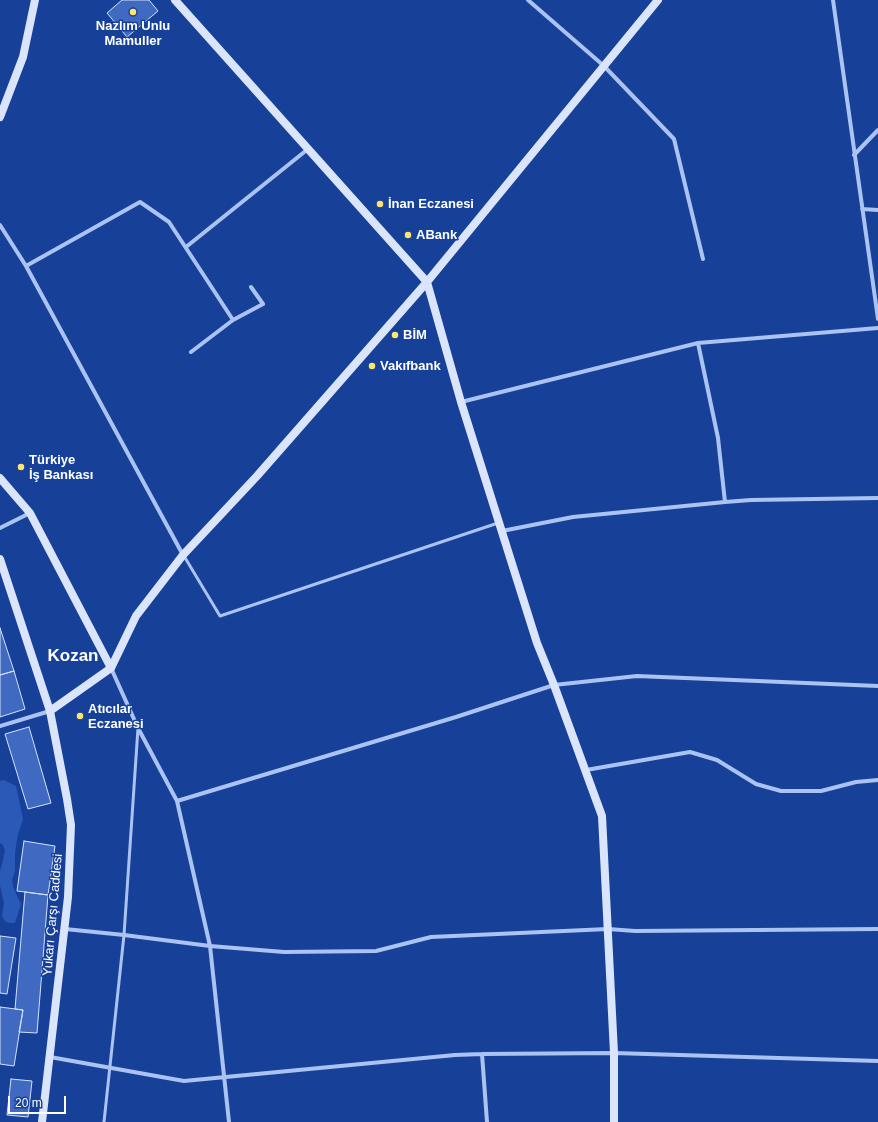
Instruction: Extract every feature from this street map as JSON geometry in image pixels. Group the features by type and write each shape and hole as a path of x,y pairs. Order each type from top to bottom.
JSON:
{"main road":[{"path":"0,117 23,57 35,0"},
{"path":"175,0 427,282 461,402 537,643 554,684 602,816 614,1052 614,1122"},
{"path":"50,711 111,668 136,616 183,555 258,476 427,282 658,0"},
{"path":"0,478 30,513 111,668"},
{"name":"Yukarı Çarşı Caddesi","path":"0,559 50,711 68,799 71,825 69,883 65,929 42,1122"}],"street":[{"path":"528,0 604,66 674,139 703,259"},
{"path":"832,0 878,319"},
{"path":"854,155 878,130"},
{"path":"186,247 308,149"},
{"path":"26,266 140,202 169,222 233,320"},
{"path":"862,209 878,210"},
{"path":"0,225 26,266 183,555"},
{"path":"191,352 233,320 263,304 251,287"},
{"path":"461,402 698,343 878,328"},
{"path":"698,343 718,438 725,502"},
{"path":"502,531 573,517 725,502 878,498"},
{"path":"0,528 30,513"},
{"path":"111,668 121,687 138,728 177,801 210,946 229,1122"},
{"path":"177,801 456,717 554,684 637,676 878,686"},
{"path":"0,726 50,711"},
{"path":"586,770 690,752 717,760 756,784 781,791 821,791 856,782 878,780"},
{"path":"65,929 210,946 284,952 376,951 432,937 608,929 635,931 878,929"},
{"path":"50,1058 184,1081 455,1055 482,1054 614,1052 878,1061"},
{"path":"482,1054 487,1122"}],"lane":[{"path":"183,555 220,616 499,522"},
{"path":"104,1122 111,1068 124,935 138,728"}],"shaded area":[{"path":"4,780 16,786 23,819 18,834 15,853 15,871 12,880 13,887 21,904 15,923 5,921 2,916 4,903 0,885 0,872 5,851 3,845 0,843 0,781"}],"building":[{"path":"122,0 149,0 158,11 127,37 107,13"},
{"path":"0,628 14,671 0,675"},
{"path":"14,671 25,709 0,717 0,675"},
{"path":"29,727 51,803 28,809 5,734"},
{"path":"24,841 55,846 48,895 17,891"},
{"path":"25,892 48,895 37,1033 19,1032 23,1010 15,1009"},
{"path":"0,936 16,938 7,994 0,993"},
{"path":"0,1007 23,1010 14,1066 0,1064"},
{"path":"11,1079 32,1081 28,1117 7,1115"}],"place":[{"name":"Nazlım Unlu Mamuller","path":"133,12"},
{"name":"İnan Eczanesi","path":"380,204"},
{"name":"ABank","path":"408,235"},
{"name":"BİM","path":"395,335"},
{"name":"Vakıfbank","path":"372,366"},
{"name":"Türkiye İş Bankası","path":"21,467"},
{"name":"Atıcılar Eczanesi","path":"80,716"}],"district":[{"name":"Kozan","path":"73,656"}]}
